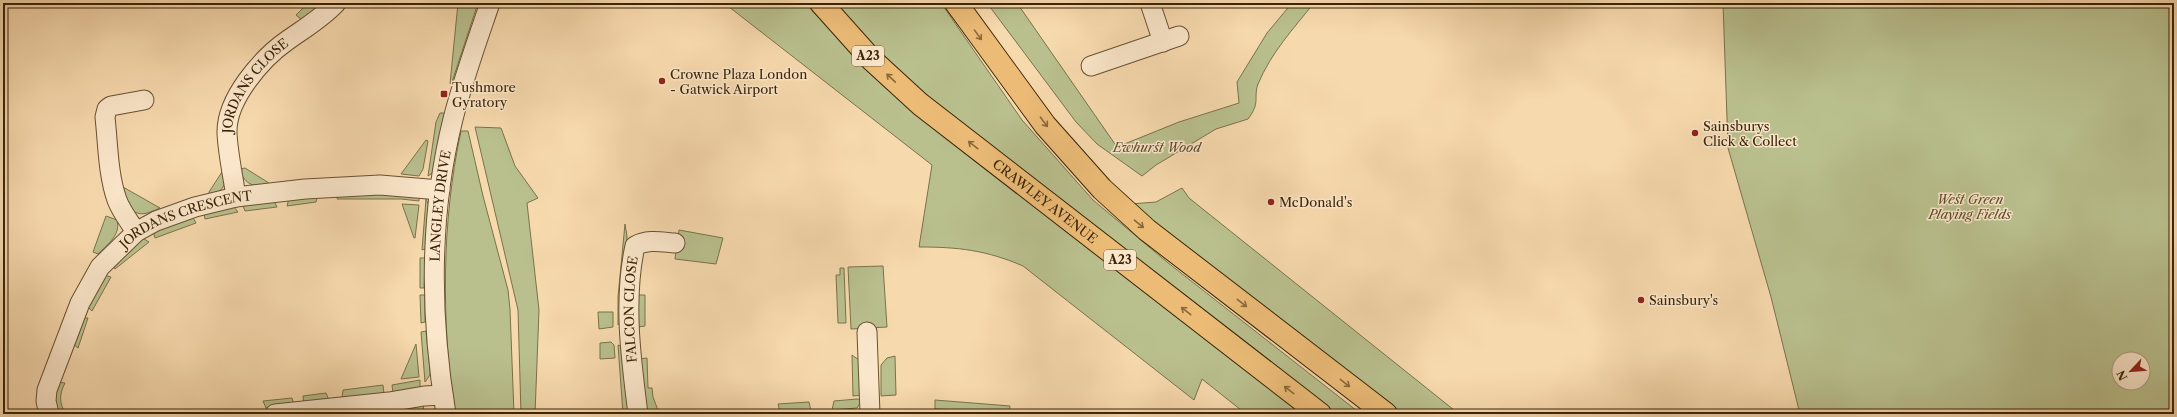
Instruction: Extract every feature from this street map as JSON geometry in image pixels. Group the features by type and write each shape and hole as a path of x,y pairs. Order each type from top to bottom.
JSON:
{"main road":[{"name":"CRAWLEY AVENUE","path":"821,3 872,60 920,104 1320,414"},
{"path":"956,3 1045,125 1102,189 1148,230 1386,414"}],"street":[{"name":"JORDANS CLOSE","path":"236,196 227,132 229,117 234,102 250,78 272,52 318,20 336,3"},
{"name":"LANGLEY DRIVE","path":"446,414 435,326 440,190 453,119 490,3"},
{"path":"1090,66 1171,39 1150,3"},
{"path":"136,232 117,199 113,184 105,117 107,109 111,106 144,100"},
{"name":"JORDANS CRESCENT","path":"49,414 46,401 47,390 80,303 100,267 136,232 156,221 195,207 236,196 362,185 440,190"},
{"name":"FALCON CLOSE","path":"638,414 632,371 629,304 630,274 635,246 642,242 651,241 675,243"},
{"path":"867,332 870,414"},
{"path":"275,414 443,395"}],"green space":[{"path":"308,3 324,3 302,20 296,15"},
{"path":"458,3 478,3 452,82 450,84"},
{"path":"724,3 805,3 837,37 1306,414 1246,414 1202,379 1194,400 1023,266 997,256 972,250 919,247 932,165"},
{"path":"832,3 941,3 1022,120 1093,200 1167,262 1361,414 1337,414 906,80"},
{"name":"Ewhurst Wood","path":"987,3 1017,3 1117,147 1179,122 1239,103 1237,82 1267,33 1292,3 1314,3 1269,62 1258,84 1256,104 1248,119 1216,129 1156,165 1142,176 1097,144 1076,122"},
{"name":"West Green Playing Fields","path":"1723,3 2174,3 2174,414 1800,414 1771,297 1728,148"},
{"path":"440,113 446,113 434,172 428,176 436,122"},
{"path":"475,127 501,128 515,166 538,198 527,203 539,310 535,414 521,414 518,310"},
{"path":"461,131 468,131 483,196 508,290 514,414 454,414 447,343 446,272 450,202 454,166"},
{"path":"426,140 428,141 423,169 419,176 401,174"},
{"path":"245,168 269,183 270,188 255,186 247,182 244,179 240,169"},
{"path":"227,171 226,180 223,187 218,193 210,197 209,192 222,172"},
{"path":"123,187 160,208 141,214 133,211 125,203"},
{"path":"1182,188 1189,198 1459,414 1390,414 1130,204 1156,202"},
{"path":"338,193 419,195 419,201 401,199 337,199"},
{"path":"289,198 317,198 316,202 287,206"},
{"path":"426,199 431,210 425,249 422,250"},
{"path":"274,201 277,207 245,211 243,206"},
{"path":"402,204 419,205 415,238 414,238"},
{"path":"233,206 238,212 205,219 204,213"},
{"path":"106,216 117,220 117,230 113,239 98,254 93,252"},
{"path":"192,216 196,223 155,238 153,231"},
{"path":"625,224 627,236 622,321 618,325 618,297"},
{"path":"679,230 723,238 716,264 675,259"},
{"path":"141,237 149,242 115,269 113,266"},
{"path":"420,258 425,258 424,288 420,288"},
{"path":"883,266 887,327 851,329 848,267"},
{"path":"840,268 844,268 846,323 838,323 836,275 840,275"},
{"path":"104,275 111,277 92,311 88,307"},
{"path":"420,295 425,295 425,322 421,323"},
{"path":"636,295 645,295 645,326 638,327"},
{"path":"598,312 613,312 613,327 599,329"},
{"path":"82,318 88,318 78,348 72,343"},
{"path":"426,331 430,375 425,382 421,332"},
{"path":"611,342 614,345 615,358 600,359 600,343"},
{"path":"416,344 419,377 401,379"},
{"path":"618,345 621,346 630,414 623,414"},
{"path":"852,355 859,360 863,395 853,396"},
{"path":"895,356 896,395 881,396 881,365 887,358"},
{"path":"647,358 648,388 652,388 653,397 659,413 644,414 638,359"},
{"path":"420,380 420,386 416,390 393,393 392,385"},
{"path":"58,382 65,383 62,391 61,403 66,414 57,414 54,407"},
{"path":"383,385 384,394 342,398 343,390"},
{"path":"326,393 329,400 304,404 303,396"},
{"path":"292,398 294,405 266,408 263,401"},
{"path":"862,400 857,408 832,410 834,401"},
{"path":"935,400 1010,406 1009,414 990,411 935,409"},
{"path":"809,402 811,411 780,412 778,404"},
{"path":"423,404 424,411 400,414 352,414"}],"place":[{"name":"Crowne Plaza London - Gatwick Airport","path":"662,81"},
{"name":"Tushmore Gyratory","path":"444,94"},
{"name":"Sainsburys Click & Collect","path":"1695,133"},
{"name":"McDonald's","path":"1271,202"},
{"name":"Sainsbury's","path":"1641,300"}]}
